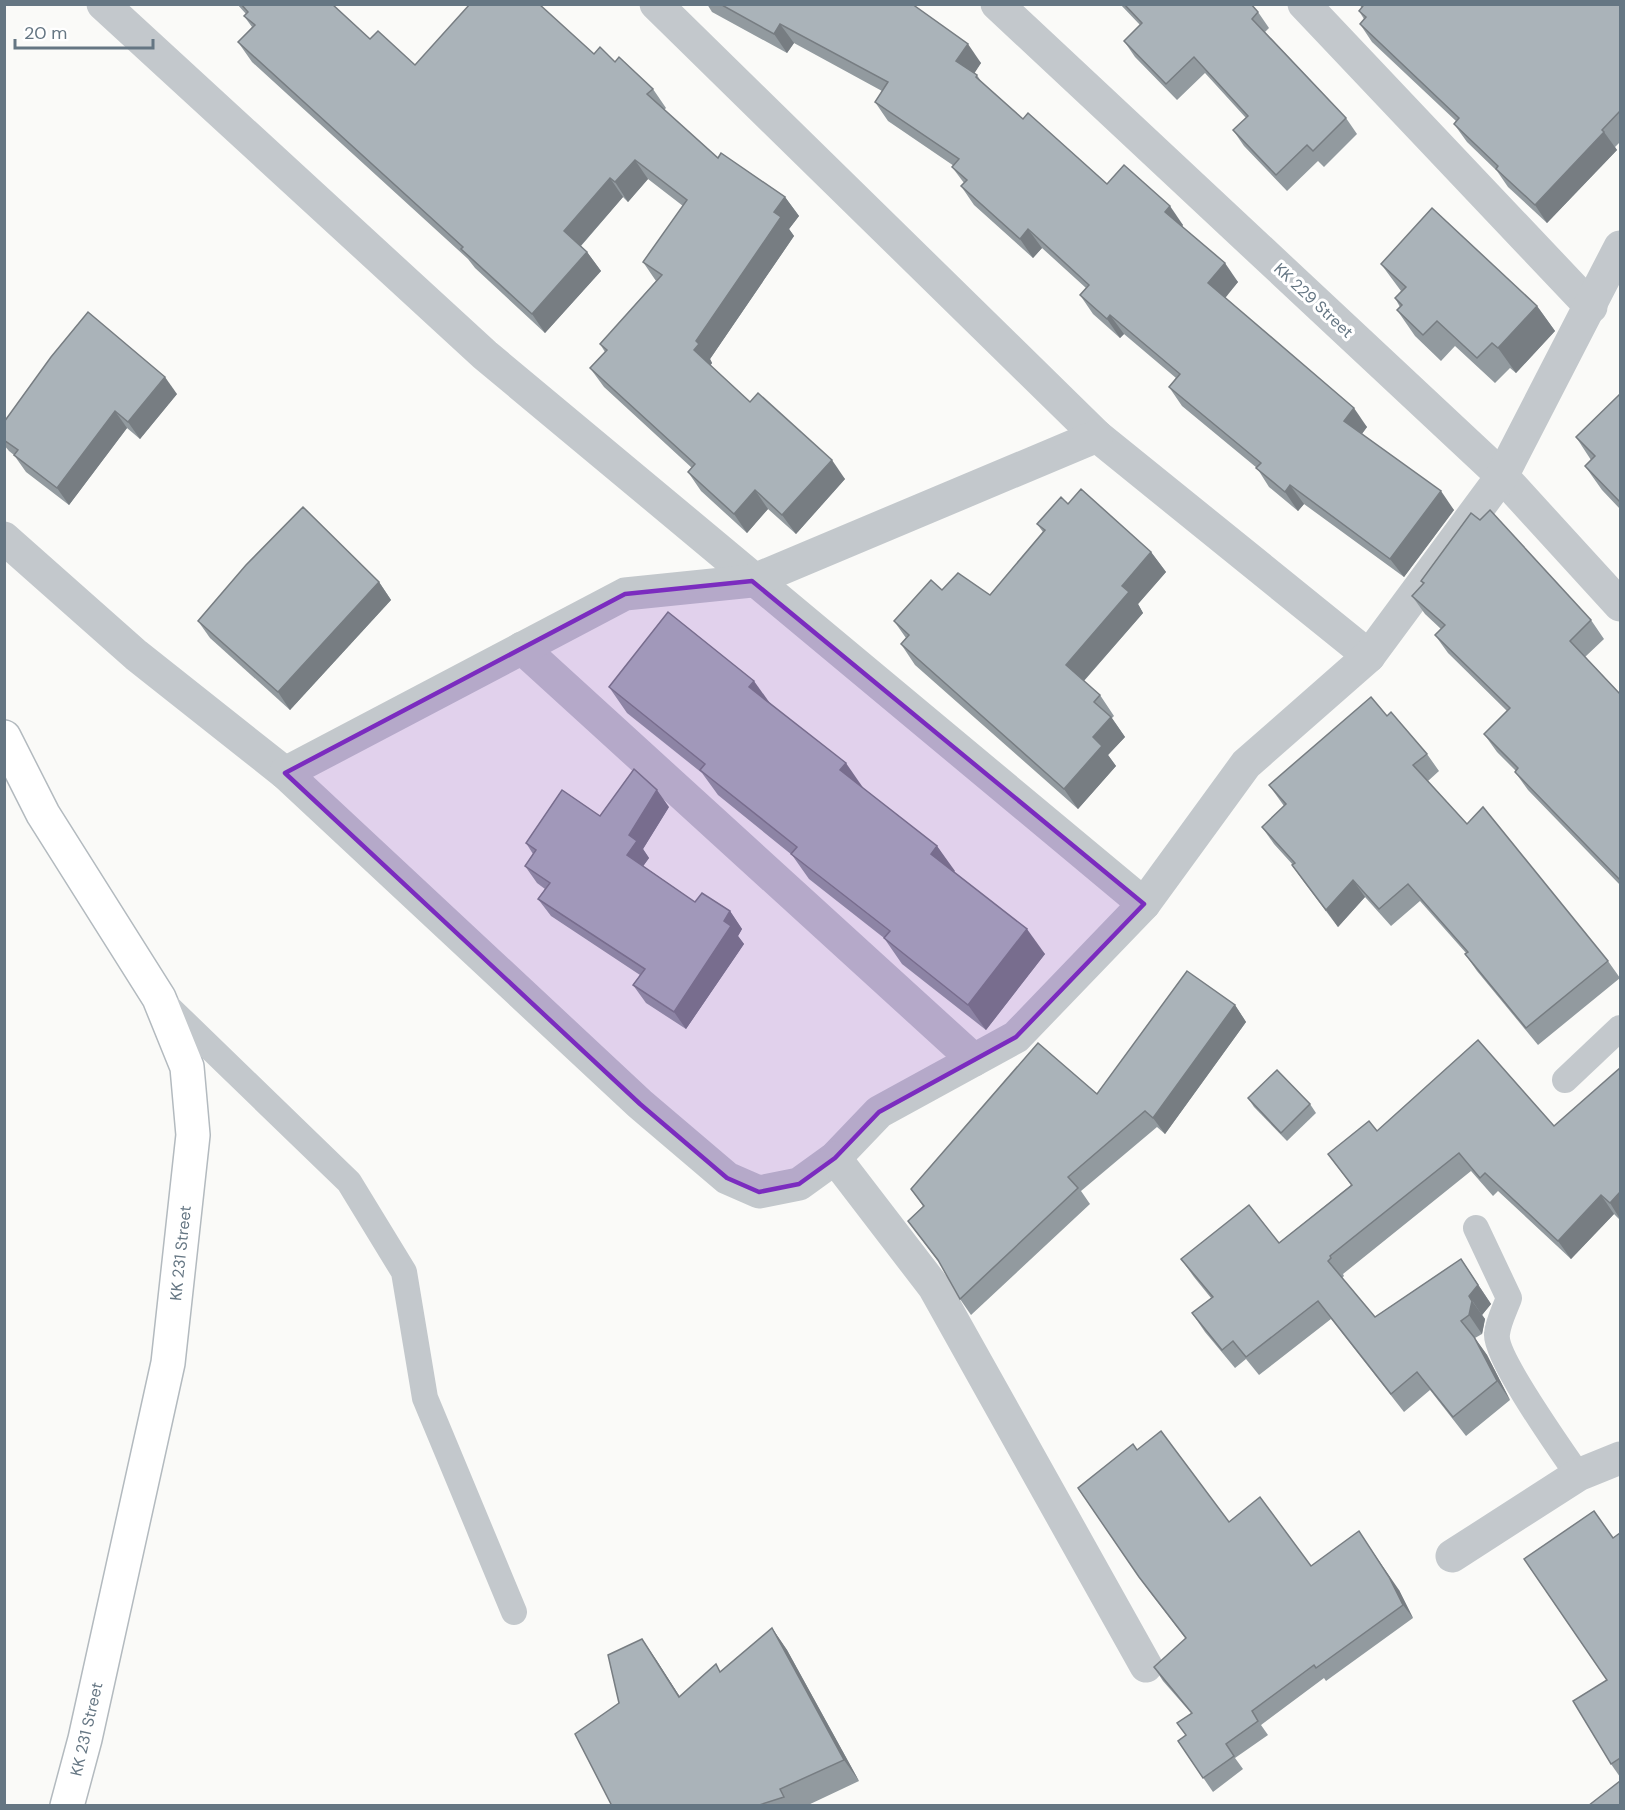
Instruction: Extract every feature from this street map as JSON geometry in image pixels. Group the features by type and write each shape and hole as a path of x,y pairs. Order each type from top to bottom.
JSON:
{"main road":[{"name":"KK 231 Street","path":"4,737 43,814 159,998 187,1067 193,1135 169,1352 85,1739 67,1806"}],"street":[{"path":"103,4 485,355 753,581 1144,904"},
{"path":"656,4 1097,436 1369,656"},
{"name":"KK 229 Street","path":"997,4 1502,476 1620,605"},
{"path":"1304,4 1591,307"},
{"path":"4,538 135,655 285,773 640,1104 727,1178 759,1192 799,1184 836,1158 879,1112 1016,1036 1144,904 1246,764 1369,656 1502,476 1620,247"},
{"path":"285,773 625,594 753,581 1097,436"},
{"path":"522,648 974,1060"},
{"path":"836,1158 934,1287 1146,1666"},
{"path":"1452,1556 1578,1475 1620,1458"}],"lane":[{"path":"159,998 349,1182 404,1272 424,1398 514,1612"},
{"path":"1565,1080 1620,1028"},
{"path":"1476,1228 1509,1298 1496,1335 1500,1348 1534,1411 1578,1475"}],"highlighted area":[{"path":"752,581 1144,904 1016,1037 879,1112 835,1158 799,1184 759,1192 727,1178 640,1104 285,773 625,594"}],"building":[{"path":"241,4 332,4 370,39 378,31 415,65 470,4 539,4 594,54 600,47 615,62 619,57 653,89 647,94 718,158 721,153 785,197 774,212 781,217 696,341 699,344 694,350 750,402 758,393 832,460 782,515 755,490 734,514 688,472 695,464 590,368 607,350 600,344 662,275 643,262 687,200 635,160 615,182 610,178 564,231 587,252 532,314 461,249 463,247 238,42 255,25 244,16 248,12"},
{"path":"720,4 912,4 968,44 956,61 977,75 976,77 1023,119 1028,113 1107,184 1124,165 1170,206 1165,212 1225,263 1208,283 1354,408 1344,421 1441,491 1390,559 1290,485 1285,492 1256,468 1261,463 1169,387 1180,374 1110,315 1107,319 1080,295 1089,285 1028,229 1020,239 961,186 967,180 952,167 959,159 875,102 888,82 780,24 774,34"},
{"path":"1124,4 1251,4 1258,12 1252,19 1346,118 1313,151 1307,145 1276,175 1233,130 1248,116 1194,57 1166,84 1124,41 1142,23"},
{"path":"1362,4 1620,4 1620,111 1602,130 1604,132 1535,205 1496,169 1498,166 1454,124 1459,118 1360,24 1366,17 1359,11"},
{"path":"1432,208 1537,306 1498,348 1492,343 1477,358 1437,321 1423,335 1397,310 1402,305 1395,298 1406,287 1381,264"},
{"path":"88,312 165,377 128,422 115,411 57,488 14,455 18,450 4,440 4,422 51,357"},
{"path":"1620,394 1620,502 1585,466 1595,456 1576,437"},
{"path":"1081,489 1151,552 1122,586 1129,592 1066,665 1100,695 1094,702 1111,717 1093,737 1102,746 1064,789 901,644 909,635 894,621 931,580 942,590 958,573 990,595 1045,530 1037,524 1061,497 1068,504"},
{"path":"303,507 379,582 278,692 198,621 246,565"},
{"path":"1490,510 1591,620 1570,641 1620,694 1620,880 1515,772 1518,768 1484,734 1510,708 1435,635 1445,625 1412,596 1424,583 1421,581 1471,513 1480,520"},
{"path":"668,612 754,681 749,687 846,763 840,770 937,846 931,854 1027,929 968,1005 884,938 890,931 791,854 797,847 700,770 705,764 609,687"},
{"path":"1371,697 1387,716 1391,712 1427,754 1413,765 1467,824 1483,807 1608,961 1526,1028 1465,954 1468,952 1408,884 1379,909 1353,880 1326,910 1292,865 1295,863 1262,827 1286,804 1269,785"},
{"path":"634,769 657,790 629,835 637,841 627,855 695,902 702,893 730,911 724,921 731,926 674,1012 633,985 645,969 538,899 550,883 525,866 536,850 526,843 562,790 600,816"},
{"path":"1187,971 1235,1005 1153,1118 1145,1111 1068,1177 1078,1188 960,1299 938,1260 908,1221 924,1206 911,1189 1038,1043 1097,1094"},
{"path":"1478,1040 1554,1126 1620,1068 1620,1192 1610,1203 1601,1195 1558,1241 1485,1173 1480,1178 1459,1153 1330,1256 1328,1261 1375,1317 1461,1259 1478,1285 1469,1296 1472,1301 1469,1315 1461,1321 1474,1337 1497,1381 1453,1417 1417,1372 1391,1394 1318,1301 1246,1357 1233,1341 1222,1350 1192,1313 1213,1297 1181,1259 1249,1205 1279,1243 1352,1185 1328,1154 1369,1121 1377,1131"},
{"path":"1277,1070 1310,1104 1281,1133 1248,1098"},
{"path":"1161,1431 1229,1522 1260,1497 1311,1566 1359,1531 1389,1577 1403,1605 1316,1668 1314,1665 1252,1711 1258,1721 1226,1744 1234,1756 1203,1778 1178,1741 1186,1735 1177,1723 1192,1713 1154,1667 1186,1638 1139,1577 1078,1488 1133,1444 1137,1450"},
{"path":"1594,1511 1613,1538 1620,1533 1620,1758 1611,1764 1573,1701 1607,1680 1524,1559"},
{"path":"772,1628 844,1760 780,1789 784,1797 756,1806 612,1806 575,1734 619,1703 608,1655 642,1639 679,1697 716,1664 720,1672"},
{"path":"1620,1781 1620,1806 1588,1806"}]}
